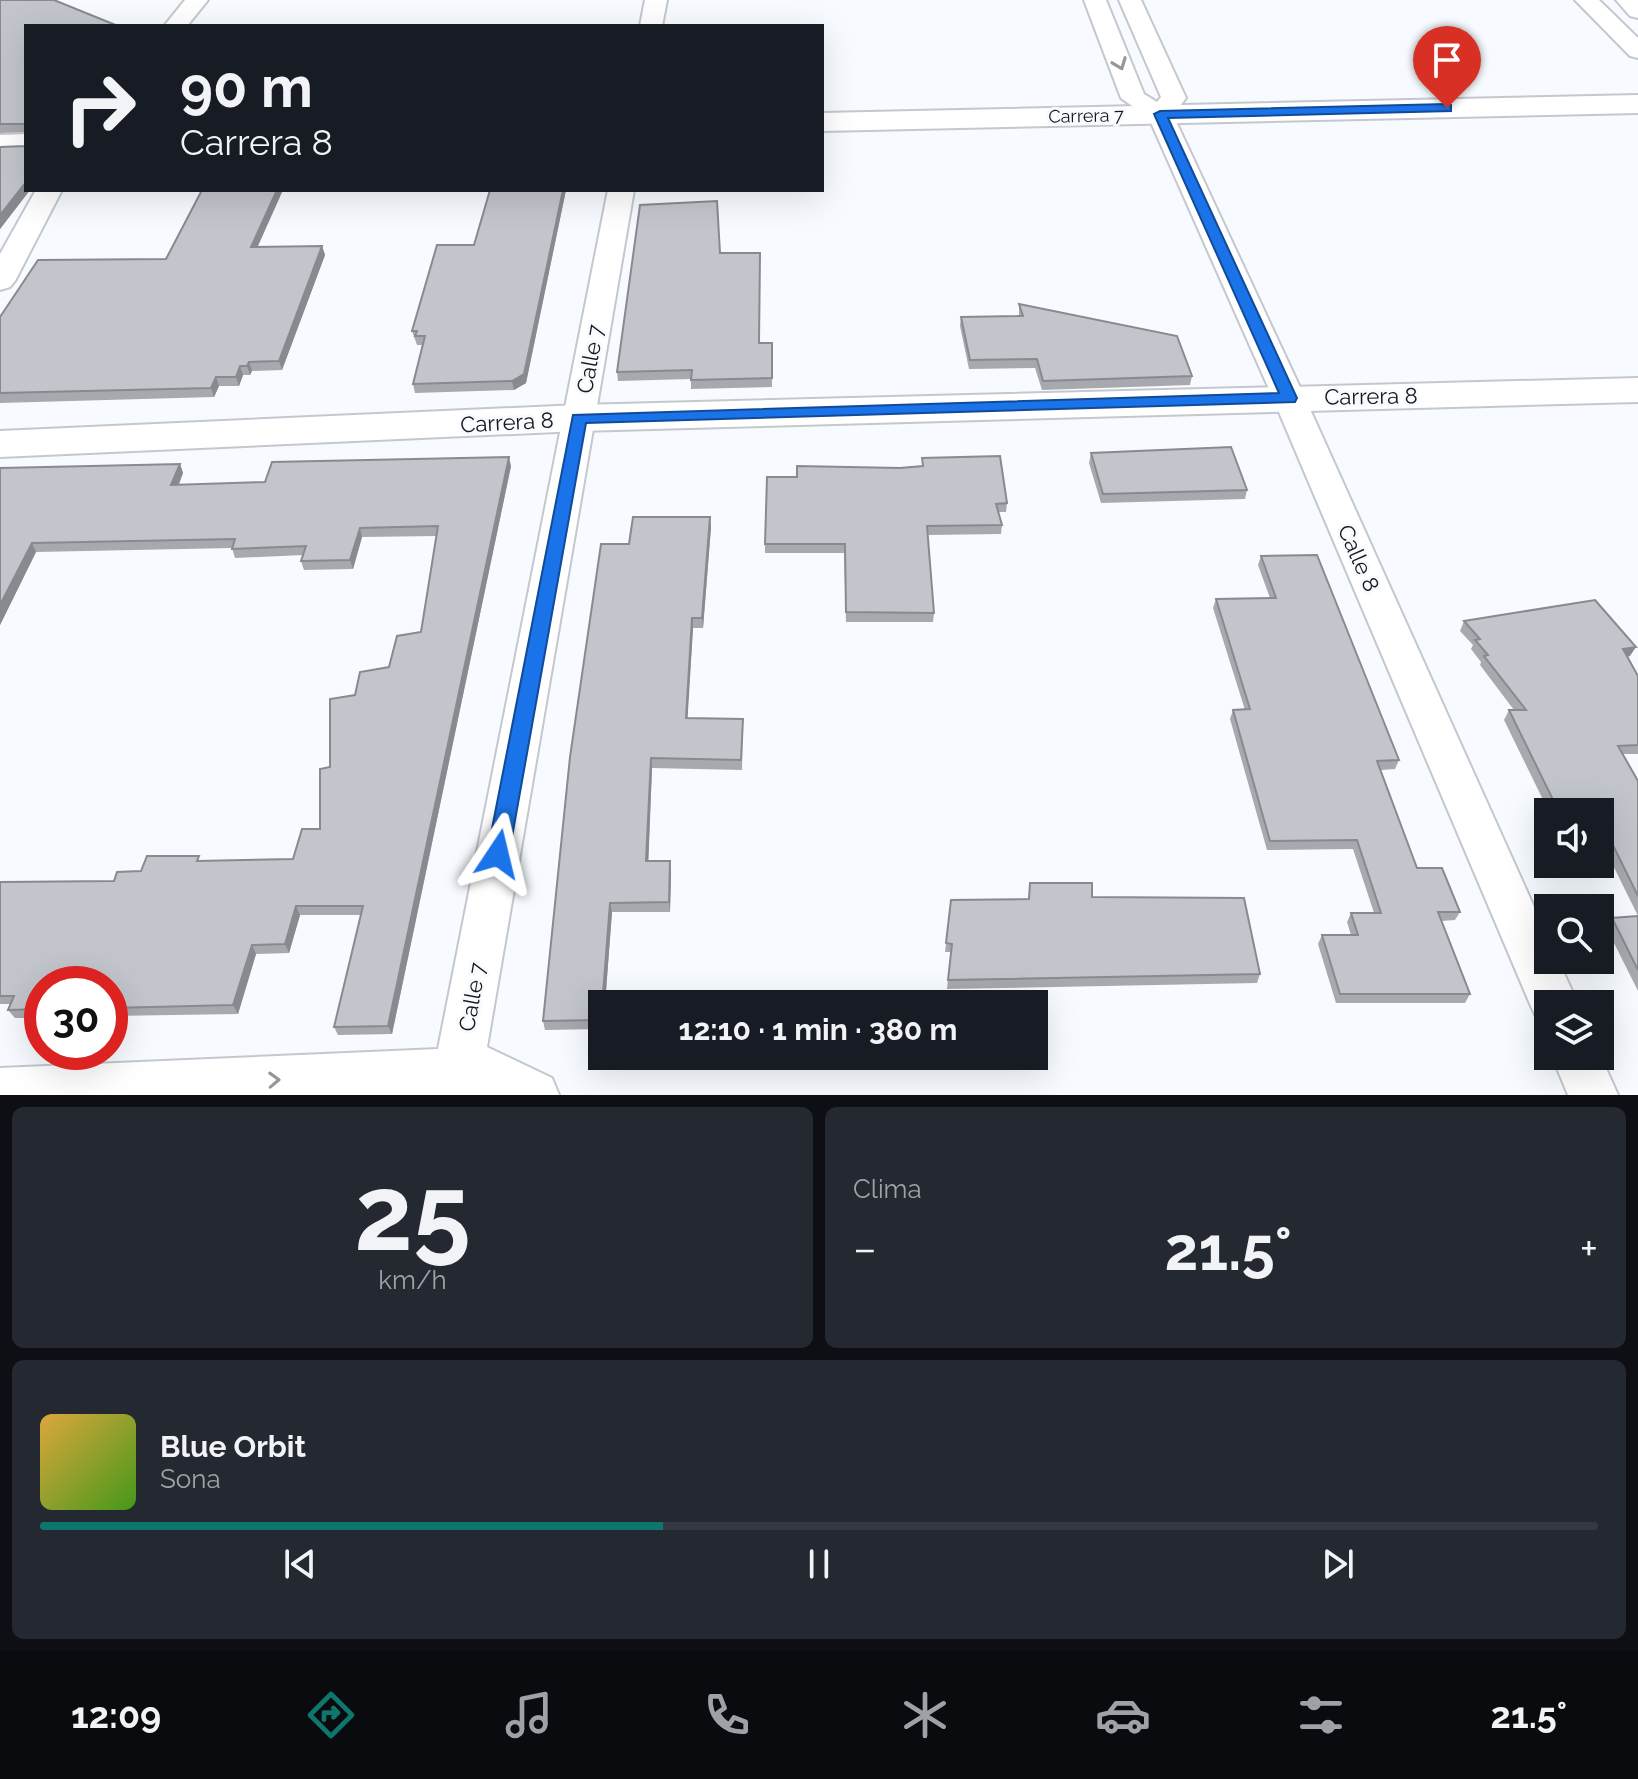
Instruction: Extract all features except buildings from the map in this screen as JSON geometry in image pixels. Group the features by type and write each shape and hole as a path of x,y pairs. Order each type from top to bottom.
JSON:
{"street":[{"path":"177,24 197,0"},
{"path":"651,24 656,0"},
{"path":"1588,2 1632,5"},
{"path":"1588,2 1638,51"},
{"path":"1098,7 1134,7 1174,98 1160,114"},
{"name":"Calle 8","path":"1098,7 1133,98 1160,114 1289,398 1548,990"},
{"name":"Carrera 7","path":"824,122 1638,104"},
{"path":"0,144 24,143"},
{"path":"0,281 48,192"},
{"name":"Calle 7","path":"456,1084 621,192"},
{"name":"Carrera 8","path":"0,444 579,418 1638,390"},
{"path":"0,1092 456,1084 489,1070 534,1095"},
{"path":"1582,1070 1593,1095"}],"route":[{"path":"498,854 579,418 1289,398 1160,114 1447,108"}]}
